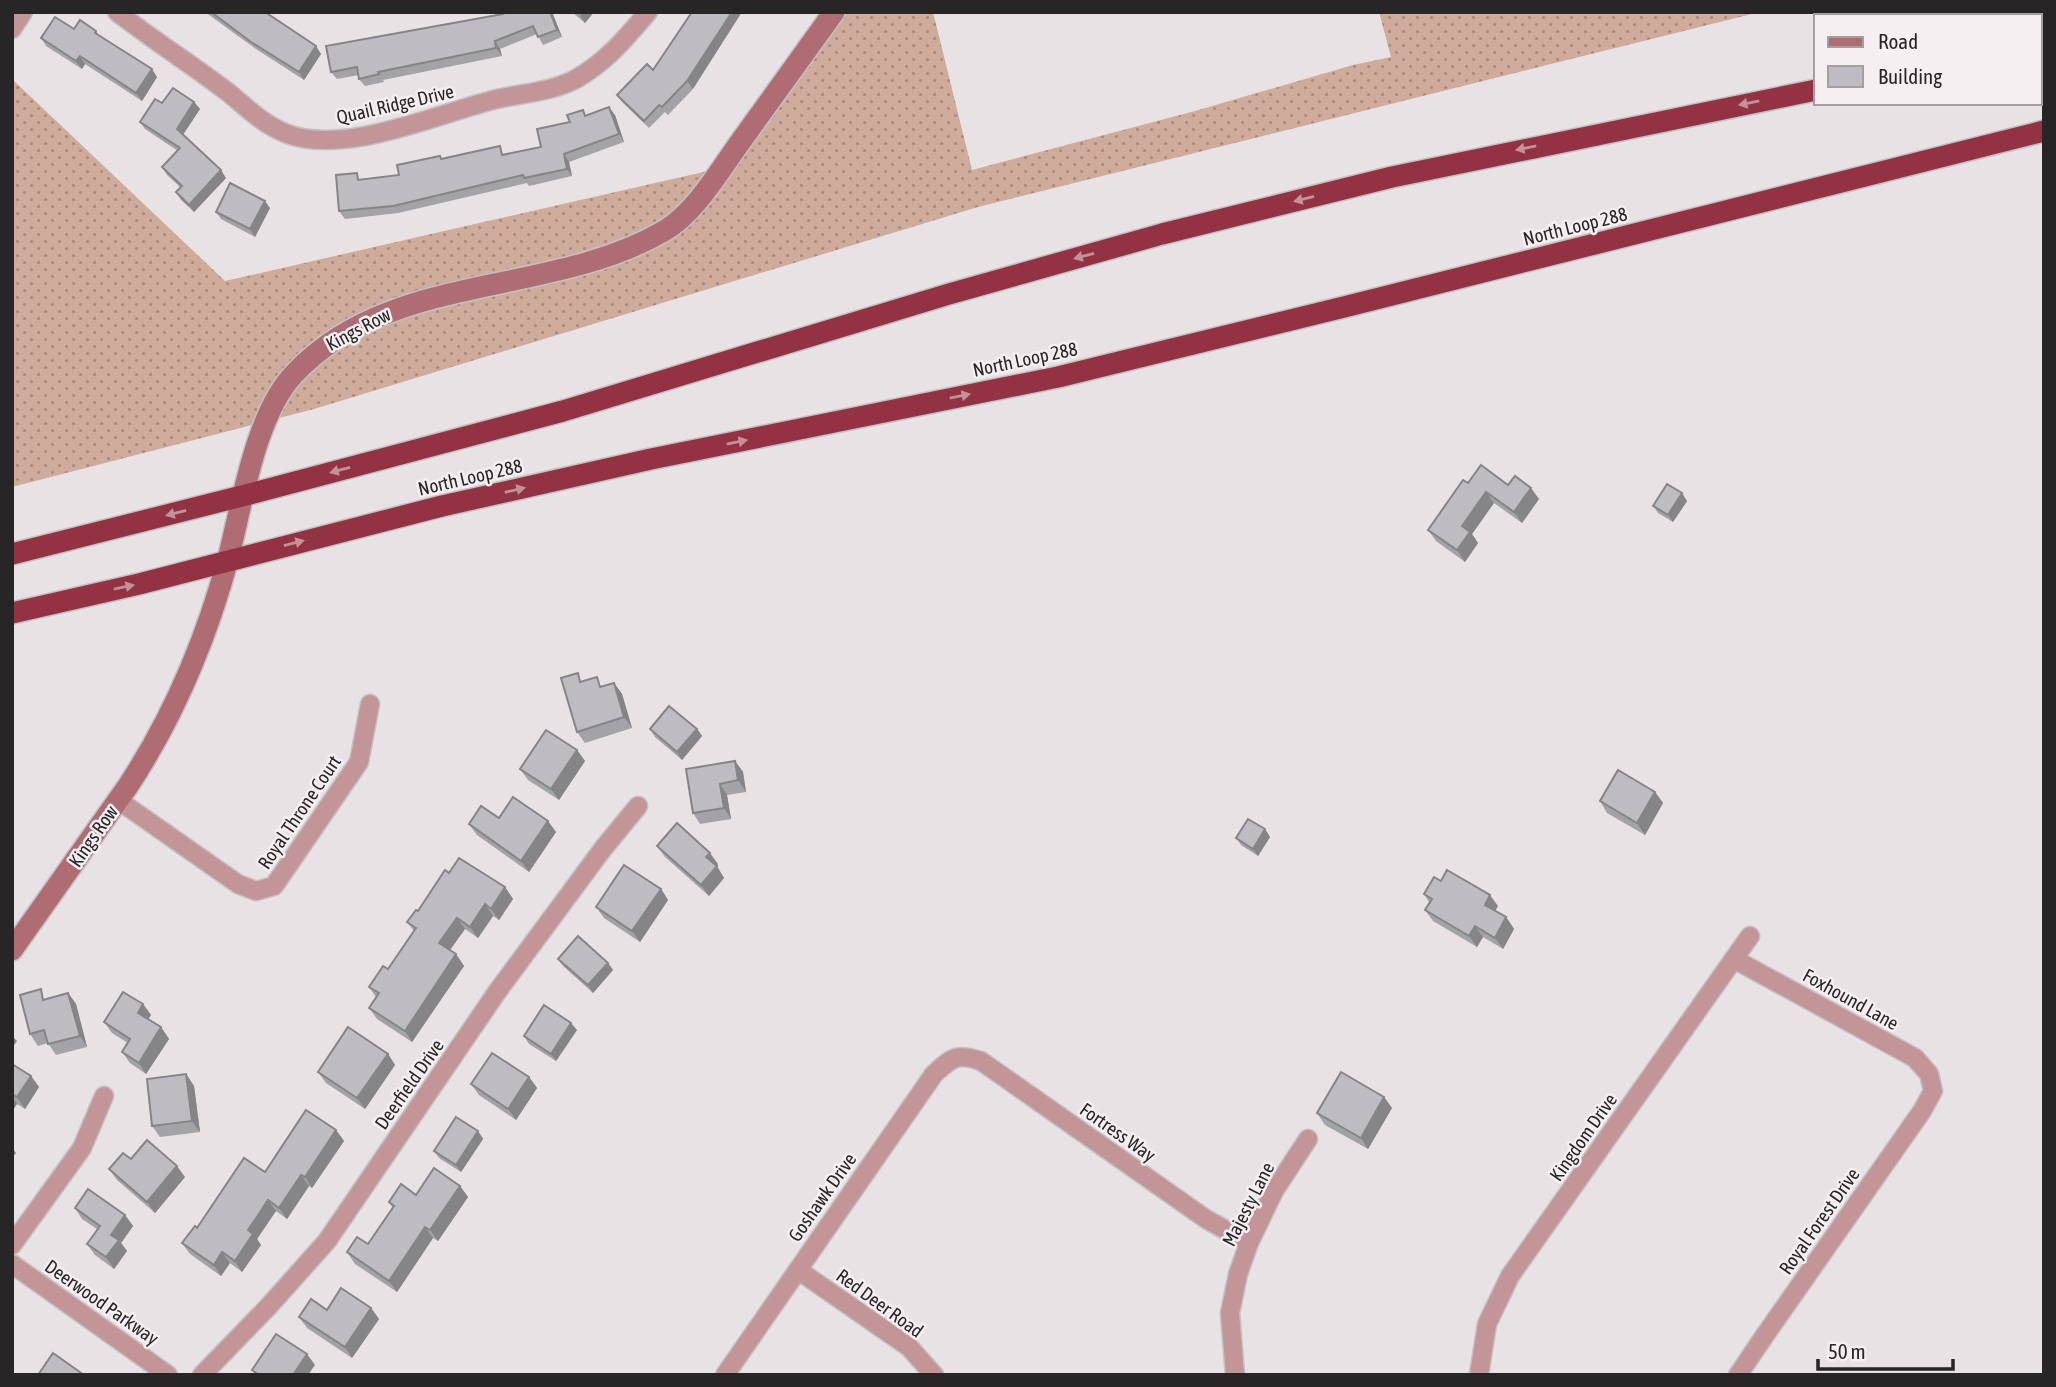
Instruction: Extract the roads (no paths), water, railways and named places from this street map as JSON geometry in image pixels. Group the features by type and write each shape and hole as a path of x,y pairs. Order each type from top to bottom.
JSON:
{"highway":[{"name":"North Loop 288","path":"12,554 564,411 949,294 1176,231 1392,177 1814,90"},
{"name":"North Loop 288","path":"12,613 139,584 442,506 651,459 1058,377 2044,131"}],"street":[{"path":"12,29 23,12"},
{"name":"Quail Ridge Drive","path":"117,12 229,94 257,118 286,133 328,140 357,138 408,126 496,99 553,89 589,71 618,48 648,12"},
{"name":"Kings Row","path":"12,950 146,758 177,702 200,647 227,560 242,496 268,416 279,393 292,376 328,343 348,330 396,309 590,260 628,248 666,230 708,186 834,12"},
{"name":"Royal Throne Court","path":"118,800 238,884 256,891 274,886 359,762 370,704"},
{"name":"Deerfield Drive","path":"202,1375 327,1241 497,992 638,806"},
{"name":"Kingdom Drive","path":"1479,1375 1487,1324 1510,1276 1750,936"},
{"name":"Foxhound Lane","path":"1734,959 1914,1058 1929,1074 1933,1091"},
{"name":"Fortress Way","path":"964,1056 981,1062 1206,1219 1248,1243"},
{"name":"Goshawk Drive","path":"725,1375 934,1074 948,1060 964,1056"},
{"name":"Royal Forest Drive","path":"1738,1375 1922,1111 1933,1091"},
{"path":"12,1245 82,1147 104,1096"},
{"name":"Majesty Lane","path":"1235,1375 1230,1313 1238,1274 1248,1243 1274,1191 1308,1139"},
{"name":"Deerwood Parkway","path":"12,1264 168,1375"},
{"name":"Red Deer Road","path":"798,1270 909,1347 934,1375"}]}
